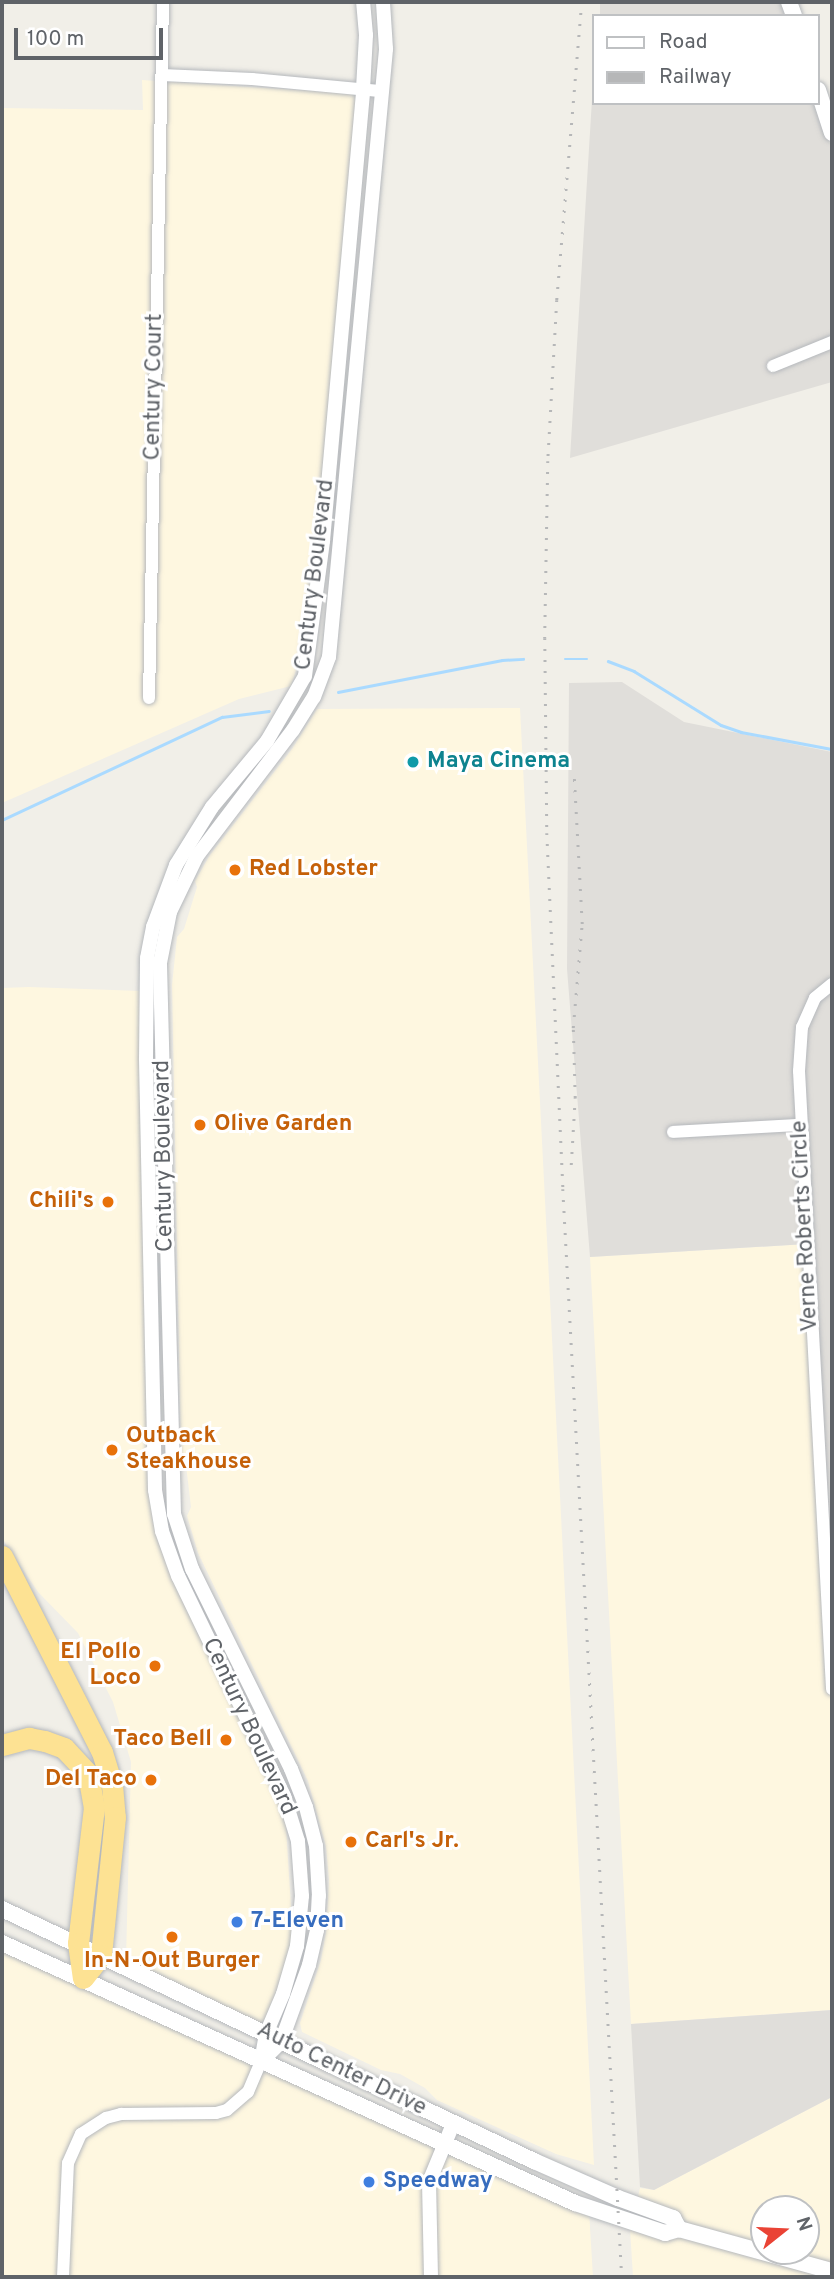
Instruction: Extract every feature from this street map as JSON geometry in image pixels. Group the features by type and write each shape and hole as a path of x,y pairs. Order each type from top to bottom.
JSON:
{"highway":[{"path":"2,1556 102,1752 112,1785 114,1817 101,1955 83,1978"},
{"path":"2,1745 29,1738 46,1741 64,1748 88,1774 94,1807 78,1943 83,1978"}],"main road":[{"path":"820,96 832,133"},
{"name":"Auto Center Drive","path":"2,1909 453,2124 618,2198 673,2218 679,2229"},
{"name":"Auto Center Drive","path":"2,1943 443,2144 619,2220 664,2233 679,2229 832,2271"}],"street":[{"name":"Century Court","path":"149,698 163,2"},
{"name":"Century Boulevard","path":"261,2062 265,2034 283,1994 297,1946 303,1896 298,1841 284,1796 178,1576 162,1531 155,1490 146,1058 147,958 163,896 181,856 212,807 267,741 305,676 323,541 363,89 366,35 363,2"},
{"name":"Century Boulevard","path":"261,2062 281,2042 299,1996 317,1930 319,1896 316,1846 291,1769 192,1569 174,1514 160,963 170,912 197,856 293,730 314,696 329,657 347,486 379,91 386,49 383,2"},
{"path":"162,75 252,79 379,91"},
{"path":"773,366 832,342"},
{"name":"Verne Roberts Circle","path":"832,984 815,998 802,1027 800,1125 832,1689"},
{"path":"673,1132 800,1125"},
{"path":"63,2277 67,2171 72,2150 81,2134 106,2118 121,2114 216,2113 227,2110 248,2092 261,2062"},
{"path":"431,2277 429,2182 453,2124"}],"shaded area":[{"path":"600,2 785,2 785,14 600,14"},
{"path":"142,80 358,94 307,635 291,686 239,699 2,803 2,108 143,110"},
{"path":"592,100 592,105 818,105 832,150 832,382 570,458"},
{"path":"622,682 684,722 832,752 832,1689 806,1244 590,1257 567,969 569,683"},
{"path":"520,708 594,2165 556,2154 437,2100 425,2088 400,2074 381,2070 302,2032 300,2023 321,1960 326,1932 329,1880 326,1847 308,1781 198,1553 187,1516 191,1507 186,1465 181,1458 172,985 177,937 184,929 197,887 195,881 210,855 292,749 317,709"},
{"path":"2,988 141,991 150,1497 285,1811 293,1938 264,2029 126,1959 131,1762 113,1702 78,1633 38,1592 2,1538"},
{"path":"806,1244 832,1689 832,2010 631,2024 590,1257"},
{"path":"2,1944 443,2144 429,2182 431,2277 2,2277"},
{"path":"832,2010 832,2097 654,2190 640,2187 631,2024"},
{"path":"832,2097 832,2277 633,2277 630,2229 640,2188 654,2190"},
{"path":"449,2152 589,2211 593,2277 436,2277 432,2182"}],"waterway":[{"path":"338,692 502,660 523,659"},
{"path":"565,659 587,659"},
{"path":"608,661 634,671 721,725 741,732 832,749"},
{"path":"2,820 222,717 269,711"}],"railway":[{"path":"582,2 557,300 548,461 545,638 547,833 563,1189 622,2277"},
{"path":"571,1165 575,1098 573,1028 582,924 574,778"}],"place":[{"name":"Maya Cinema","path":"413,762"},
{"name":"Red Lobster","path":"235,870"},
{"name":"Olive Garden","path":"200,1125"},
{"name":"Chili's","path":"108,1202"},
{"name":"Outback Steakhouse","path":"112,1450"},
{"name":"El Pollo Loco","path":"155,1666"},
{"name":"Taco Bell","path":"226,1740"},
{"name":"Del Taco","path":"151,1780"},
{"name":"Carl's Jr.","path":"351,1842"},
{"name":"7-Eleven","path":"237,1922"},
{"name":"In-N-Out Burger","path":"172,1937"},
{"name":"Speedway","path":"369,2182"}]}
